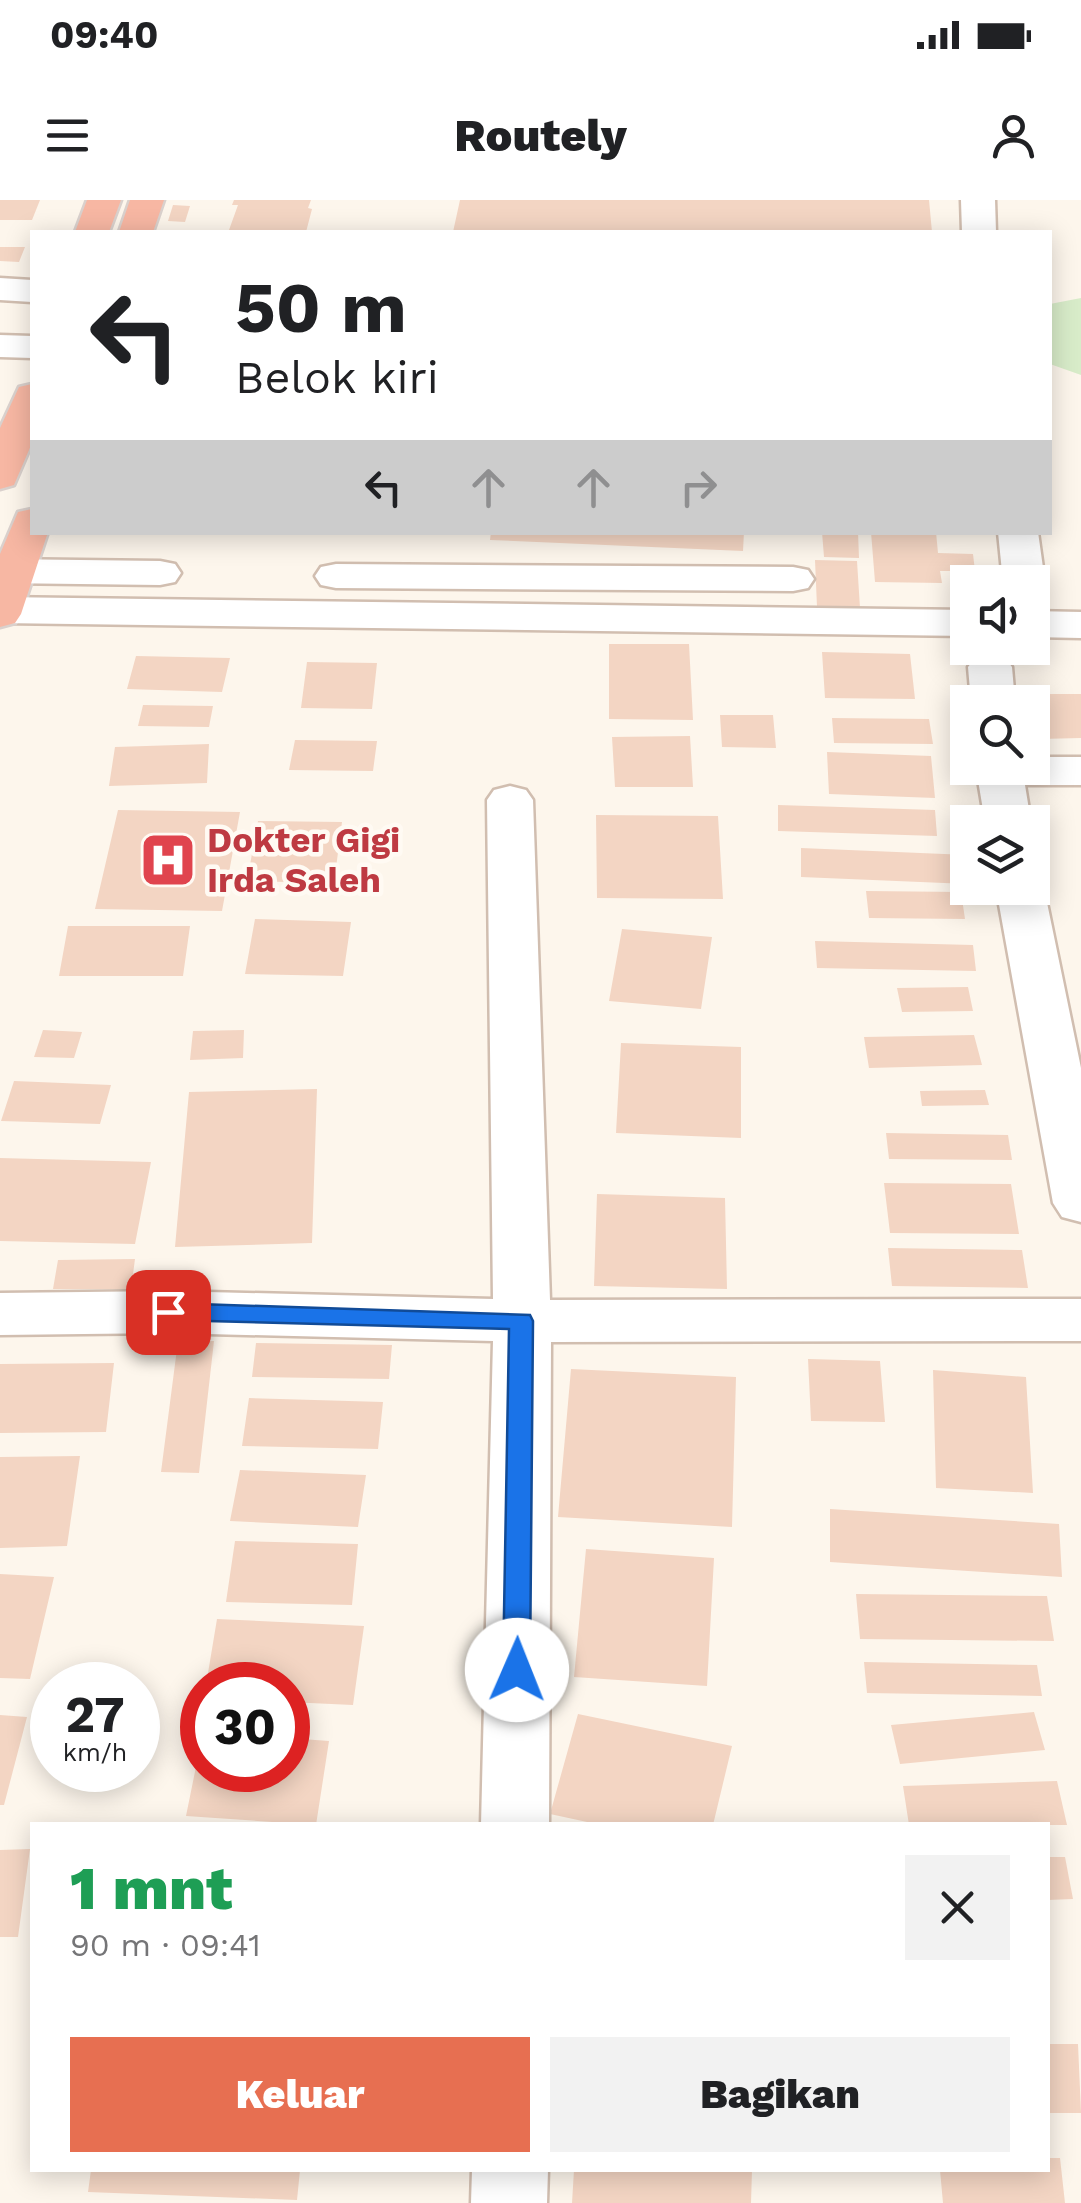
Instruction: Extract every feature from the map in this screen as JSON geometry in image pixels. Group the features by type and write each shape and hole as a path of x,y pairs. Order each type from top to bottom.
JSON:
{"highway":[{"path":"93,230 104,200"},
{"path":"137,230 147,200"},
{"path":"0,477 30,400"},
{"path":"3,595 30,526"}],"street":[{"path":"978,200 979,230"},
{"path":"0,290 30,291"},
{"path":"0,346 30,347"},
{"path":"378,577 385,535"},
{"path":"786,535 798,623"},
{"path":"1018,535 1022,565"},
{"path":"3,595 378,577 793,579"},
{"path":"3,595 798,623 950,623"},
{"path":"1050,624 1081,625"},
{"path":"1050,770 1081,771"},
{"path":"510,800 522,1321 515,1822"},
{"path":"1024,905 1070,1100 1081,1203"},
{"path":"0,1314 168,1312 522,1321 1081,1320"},
{"path":"510,2172 510,2203"}],"green space":[{"path":"1081,298 1081,375 1052,365 1052,304"}],"building":[{"path":"0,200 40,200 32,220 0,220"},
{"path":"234,200 311,200 308,208 312,209 307,230 229,230 238,205 232,205"},
{"path":"460,200 929,200 932,230 453,230"},
{"path":"173,205 190,206 185,222 168,221"},
{"path":"0,247 25,247 19,262 0,261"},
{"path":"491,535 744,535 743,551 490,540"},
{"path":"822,535 858,535 859,558 824,557"},
{"path":"871,535 936,535 938,553 973,554 974,565 950,565 950,571 940,571 942,583 875,582"},
{"path":"815,560 857,561 860,608 817,607"},
{"path":"609,644 689,644 693,720 609,719"},
{"path":"822,652 910,654 915,699 825,698"},
{"path":"136,656 230,658 222,692 127,689"},
{"path":"307,662 377,663 372,709 301,708"},
{"path":"1050,694 1081,694 1081,738 1050,739"},
{"path":"143,705 213,706 209,727 138,726"},
{"path":"720,715 773,715 776,748 722,747"},
{"path":"832,718 929,719 933,744 834,743"},
{"path":"690,736 693,787 615,787 612,737"},
{"path":"295,740 377,741 373,771 289,770"},
{"path":"209,744 207,783 109,786 115,747"},
{"path":"827,752 931,756 935,798 829,794"},
{"path":"778,805 935,810 937,836 778,831"},
{"name":"Dokter Gigi Irda Saleh","path":"118,810 240,812 222,911 95,909"},
{"path":"596,815 718,816 723,899 597,898"},
{"path":"258,821 342,822 334,883 247,881"},
{"path":"801,848 950,854 950,883 801,877"},
{"path":"866,891 950,892 950,905 963,905 965,919 869,918"},
{"path":"255,919 351,922 343,976 245,974"},
{"path":"68,926 190,926 183,976 59,976"},
{"path":"622,929 712,937 701,1009 609,1001"},
{"path":"815,941 973,945 976,971 817,968"},
{"path":"968,987 973,1011 902,1012 897,988"},
{"path":"43,1030 82,1032 74,1058 34,1057"},
{"path":"244,1030 243,1058 190,1060 193,1031"},
{"path":"974,1035 982,1065 869,1068 864,1037"},
{"path":"621,1043 741,1047 741,1138 616,1133"},
{"path":"14,1081 111,1085 100,1124 1,1121"},
{"path":"317,1089 312,1243 175,1247 189,1092"},
{"path":"985,1090 989,1105 922,1106 920,1091"},
{"path":"886,1133 1008,1135 1012,1160 889,1159"},
{"path":"0,1158 151,1162 135,1244 0,1241"},
{"path":"884,1183 1011,1184 1019,1234 890,1233"},
{"path":"597,1194 725,1198 727,1289 594,1286"},
{"path":"888,1248 1022,1250 1028,1288 892,1286"},
{"path":"135,1259 131,1289 53,1289 58,1260"},
{"path":"178,1341 214,1341 199,1473 161,1472"},
{"path":"256,1343 392,1345 389,1379 252,1377"},
{"path":"808,1359 880,1361 885,1422 811,1421"},
{"path":"114,1363 106,1432 0,1433 0,1364"},
{"path":"571,1369 736,1377 732,1527 558,1517"},
{"path":"933,1370 1026,1377 1033,1493 936,1488"},
{"path":"249,1398 383,1402 378,1449 242,1446"},
{"path":"80,1456 67,1546 0,1548 0,1457"},
{"path":"240,1470 366,1475 358,1527 230,1521"},
{"path":"830,1509 1059,1524 1062,1577 830,1562"},
{"path":"235,1541 358,1544 352,1605 226,1602"},
{"path":"586,1549 714,1558 707,1686 574,1677"},
{"path":"0,1574 54,1577 34,1662 30,1662 30,1679 0,1678"},
{"path":"856,1594 1047,1596 1054,1641 860,1639"},
{"path":"217,1619 364,1626 353,1705 310,1703 310,1662 210,1662"},
{"path":"864,1662 1037,1665 1042,1696 867,1693"},
{"path":"1034,1712 1045,1750 900,1764 891,1725"},
{"path":"578,1714 732,1746 714,1822 587,1822 550,1814"},
{"path":"0,1715 27,1717 4,1805 0,1805"},
{"path":"310,1740 329,1741 316,1822 186,1816 191,1792 310,1792"},
{"path":"1057,1781 1067,1825 909,1822 903,1786"},
{"path":"30,1849 18,1937 0,1937 0,1850"},
{"path":"1050,1857 1065,1857 1073,1899 1050,1900"},
{"path":"1050,2044 1078,2044 1081,2113 1050,2113"},
{"path":"1050,2158 1060,2158 1065,2203 943,2203 940,2172 1050,2172"},
{"path":"91,2172 300,2172 297,2200 88,2192"},
{"path":"574,2172 752,2172 751,2203 572,2203"}],"place":[{"name":"Dokter Gigi Irda Saleh","path":"168,860"}],"route":[{"path":"168,1312 522,1321 517,1670"}]}
